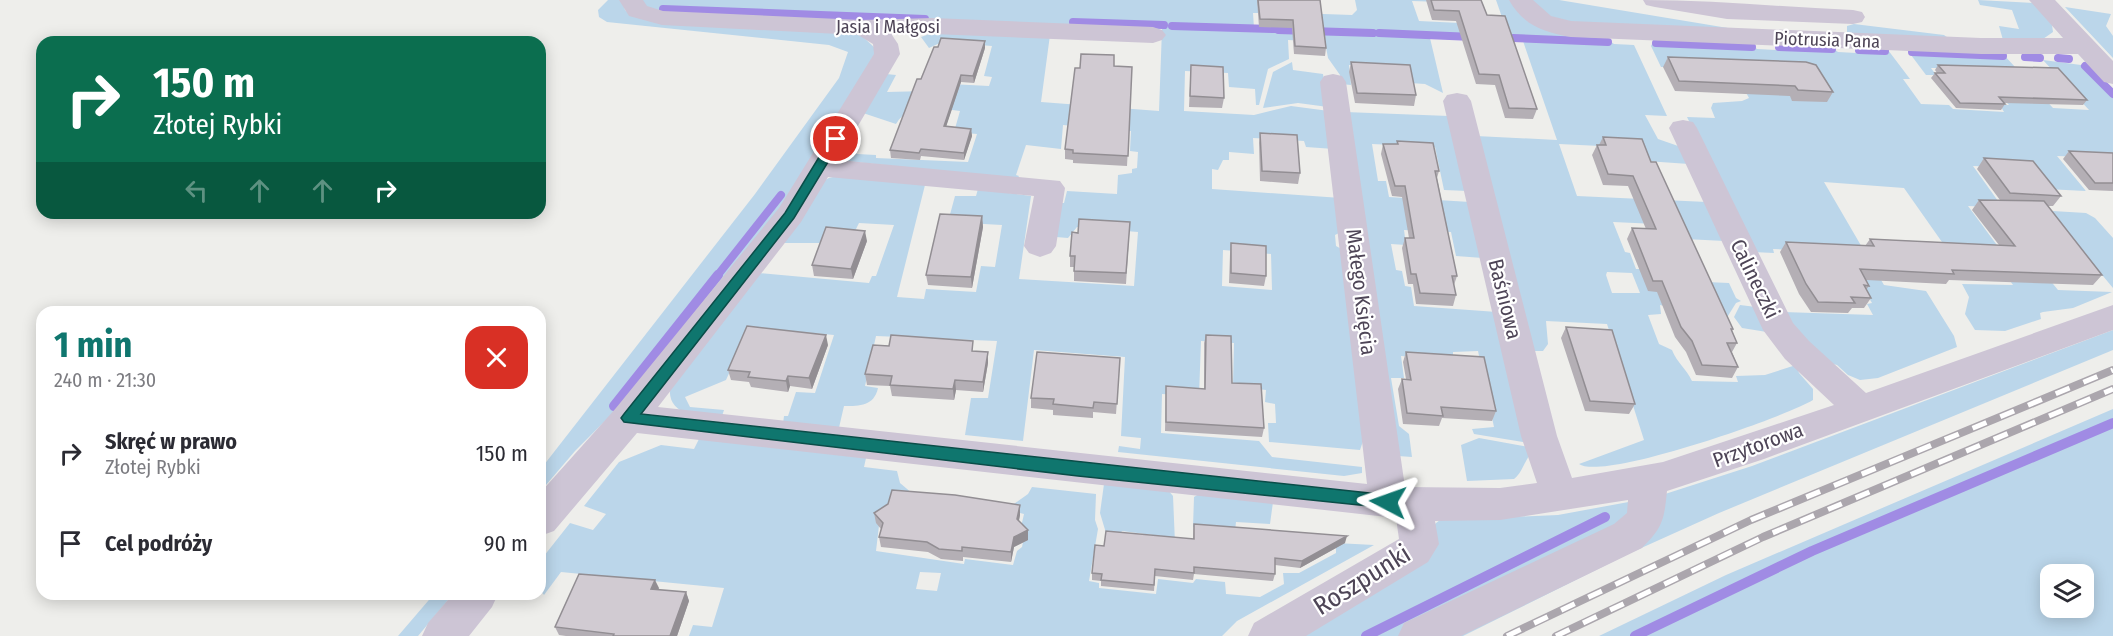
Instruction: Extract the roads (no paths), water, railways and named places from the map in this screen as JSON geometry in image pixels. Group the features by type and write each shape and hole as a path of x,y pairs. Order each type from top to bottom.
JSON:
{"street":[{"name":"Jasia i Małgosi","path":"631,0 638,11 662,18 861,28 933,26 1153,35"},
{"name":"Piotrusia Pana","path":"1521,0 1526,9 1536,18 1571,29 1981,46 2083,46"},
{"path":"1655,0 1727,12 1851,9 1972,33 1981,46"},
{"path":"2041,0 2113,76"},
{"path":"546,513 629,418 790,215 887,54 887,45 880,37 861,28"},
{"name":"Małego Księcia","path":"1334,82 1400,503"},
{"name":"Baśniowa","path":"1457,101 1539,436 1560,496"},
{"name":"Calineczki","path":"1683,128 1780,330 1797,350 1860,408"},
{"path":"819,167 1050,188 1040,246"},
{"name":"Przytorowa","path":"629,418 1078,470 1400,503 1482,505 1560,496 1690,470 2113,317"},
{"path":"1419,636 1628,536 1645,520 1649,480"},
{"name":"Roszpunki","path":"1269,636 1414,550 1419,544 1400,503"},
{"path":"443,636 473,600"}],"waterway":[{"path":"663,9 925,19"},
{"path":"1073,22 1164,25"},
{"path":"1172,26 1274,29"},
{"path":"1278,30 1373,33"},
{"path":"1379,33 1473,37"},
{"path":"1513,38 1608,42"},
{"path":"1656,43 1752,47"},
{"path":"1779,47 1832,49"},
{"path":"1859,50 1885,51"},
{"path":"1912,52 2003,56"},
{"path":"2025,57 2040,58"},
{"path":"2058,58 2069,59"},
{"path":"2085,66 2113,94"},
{"path":"717,276 781,195"},
{"path":"614,406 718,275"},
{"path":"1635,636 1812,551 2113,423"},
{"path":"1366,636 1605,517"}],"railway":[{"path":"1507,636 1751,520 2113,370"},
{"path":"1556,636 1763,537 2113,389"}]}
